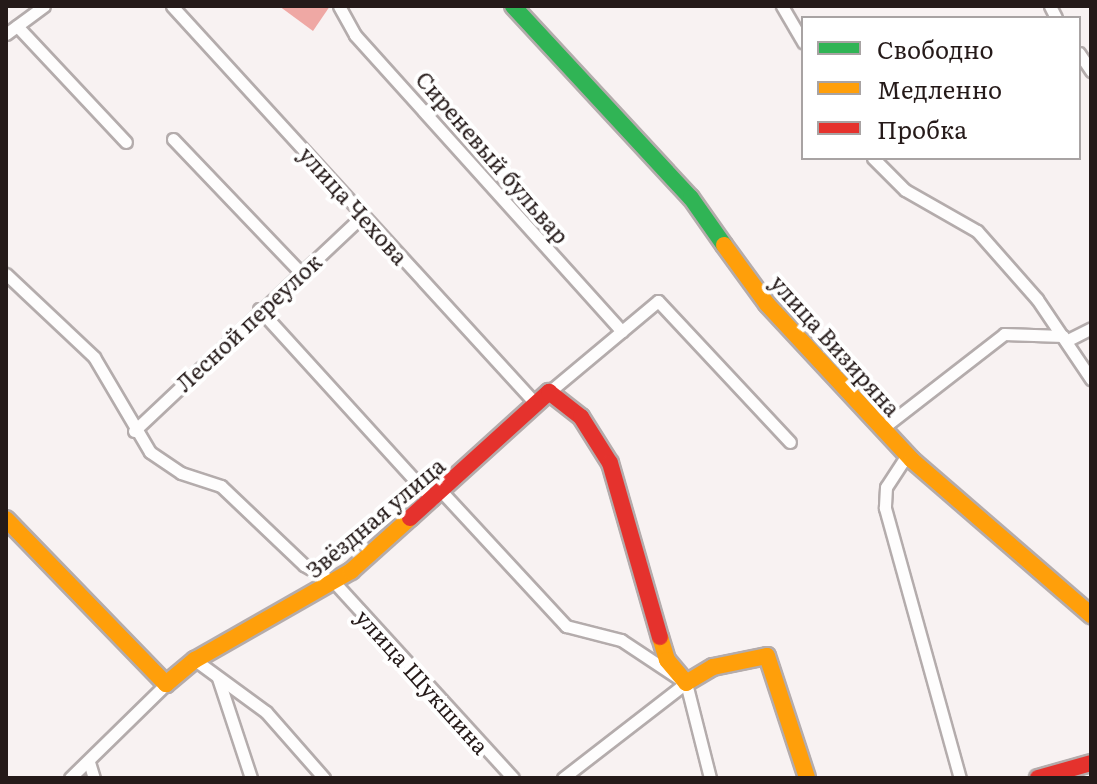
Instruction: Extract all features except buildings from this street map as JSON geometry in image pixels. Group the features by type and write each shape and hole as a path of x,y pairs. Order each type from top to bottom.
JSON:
{"street":[{"path":"6,34 44,6"},
{"name":"улица Чехова","path":"172,6 535,403"},
{"name":"Сиреневый бульвар","path":"339,6 355,35 622,332"},
{"name":"улица Визиряна","path":"513,6 691,198 767,304 907,455 1091,615"},
{"path":"782,6 801,39"},
{"path":"17,26 126,142"},
{"path":"173,139 300,272"},
{"path":"875,160 905,190 977,231 1064,339 1091,379"},
{"name":"Лесной переулок","path":"134,431 259,309 363,215"},
{"name":"улица Шукшина","path":"6,274 94,357 134,431 164,465 221,486 304,565 335,583 513,778"},
{"name":"Звёздная улица","path":"70,778 166,684 195,660 335,583 438,496 535,403 658,301 790,442"},
{"path":"259,309 566,626 621,640 686,683"},
{"path":"883,428 1004,334 1064,339 1091,328"},
{"path":"549,392 581,417 610,463 667,660 686,683 710,778"},
{"path":"907,455 886,487 885,508 960,778"},
{"path":"6,519 166,684"},
{"path":"563,778 686,683 713,667 767,656 807,778"},
{"path":"195,660 266,712 324,778"},
{"path":"218,678 251,778"},
{"path":"89,762 94,778"},
{"path":"1038,778 1091,763"}],"shaded area":[{"path":"279,6 330,6 313,31"}],"traffic: fast":[{"path":"513,6 691,198 724,245"}],"traffic: slow":[{"path":"724,245 767,304 912,460 1091,615"},
{"path":"6,519 166,684 195,660 351,571 410,518"},
{"path":"660,637 667,660 686,683 713,667 767,656 807,778"}],"traffic: jam":[{"path":"410,518 549,392 581,417 610,463 660,637"},
{"path":"1038,778 1091,763"}]}
